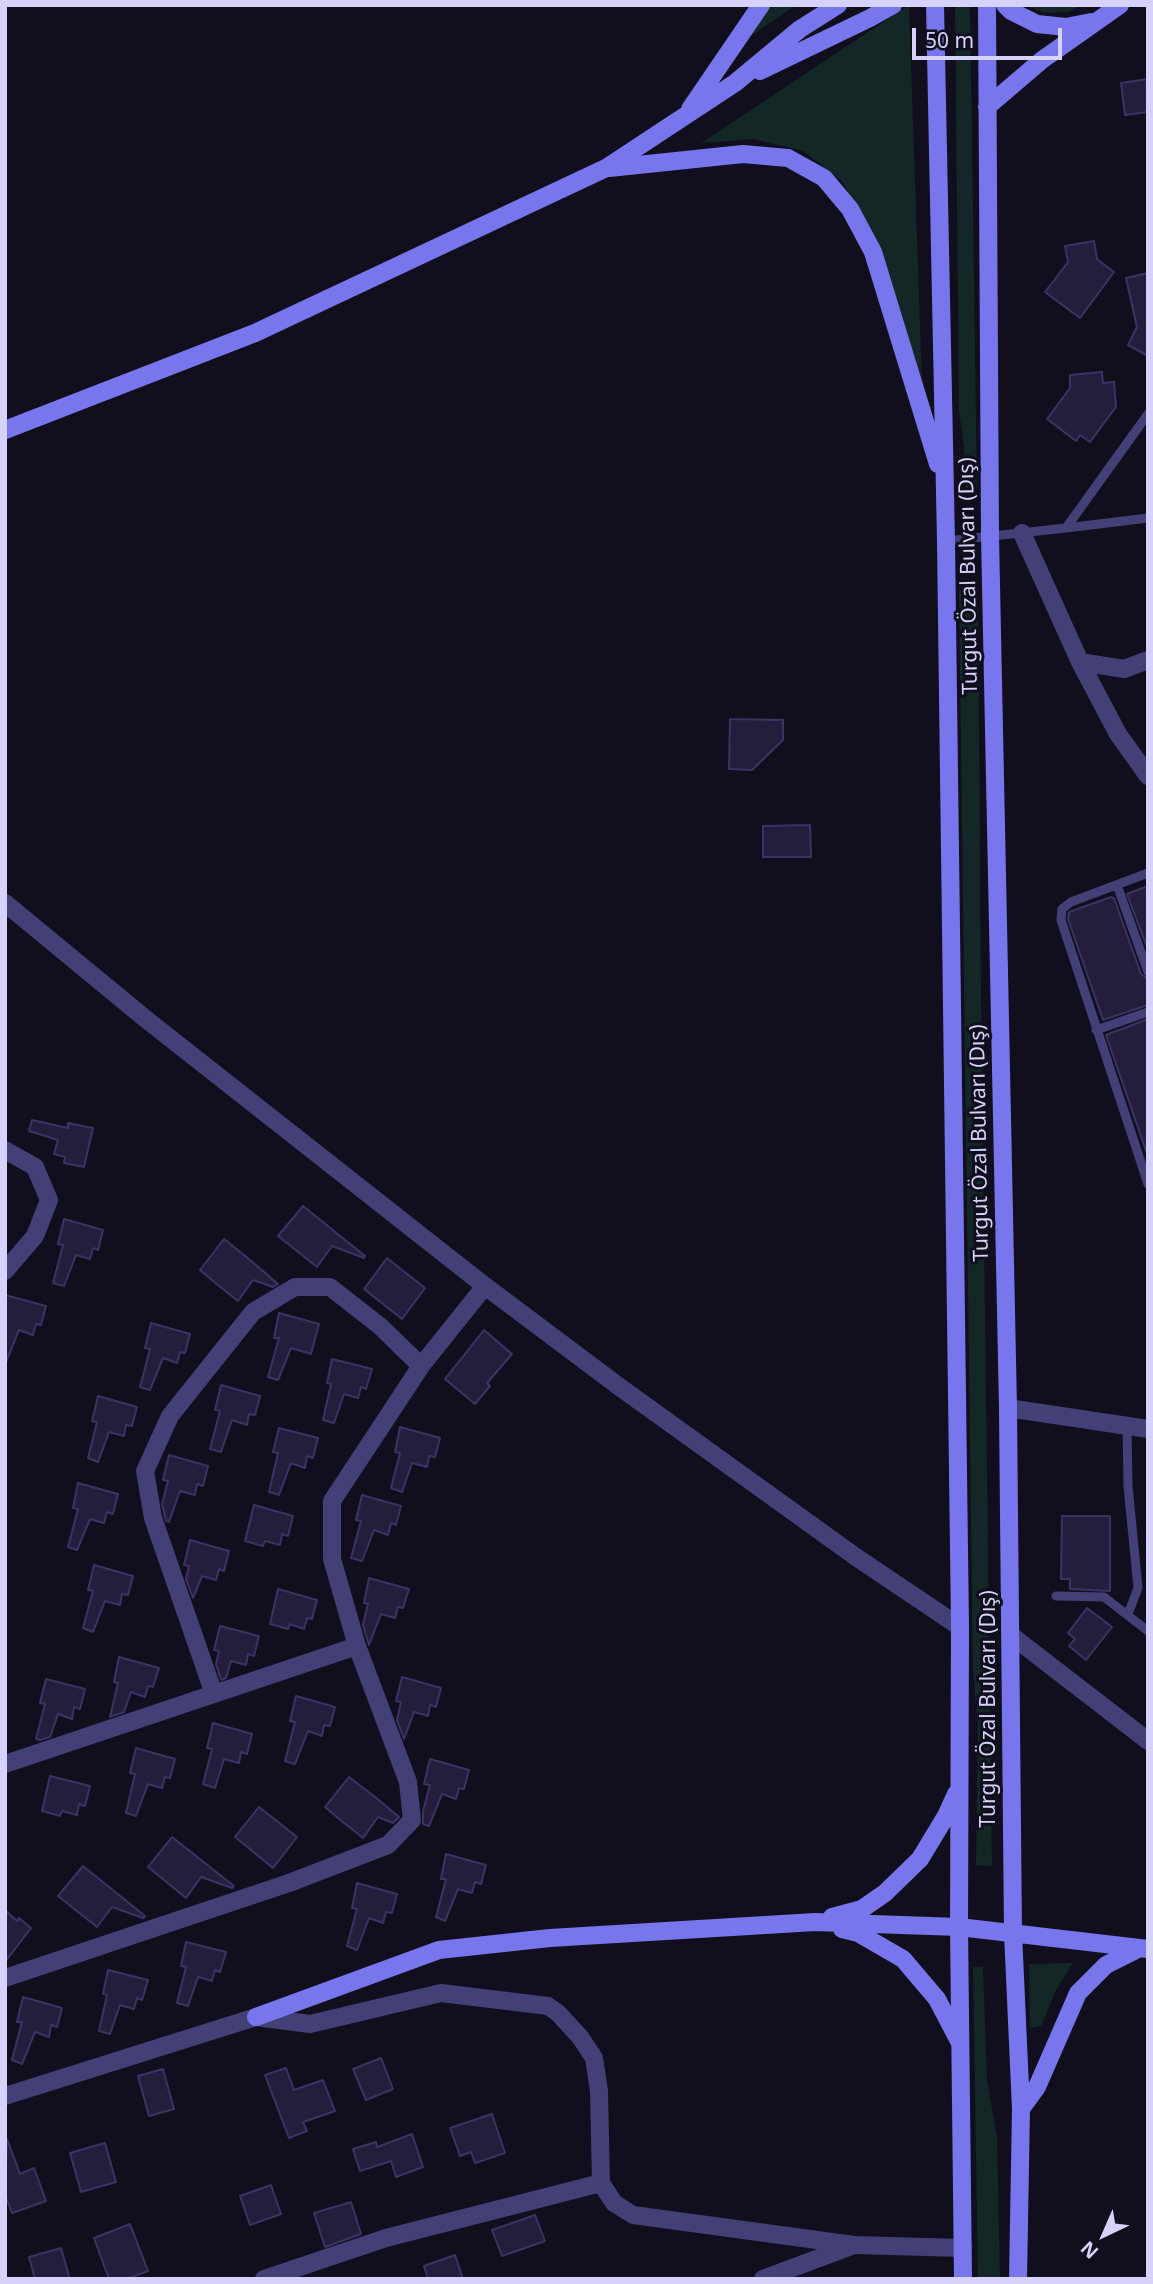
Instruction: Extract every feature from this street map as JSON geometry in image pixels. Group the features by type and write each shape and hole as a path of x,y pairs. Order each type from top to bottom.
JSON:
{"main road":[{"path":"685,116 761,5"},
{"path":"5,430 255,333 606,168 735,83 800,29 838,5"},
{"path":"735,83 892,5"},
{"name":"Turgut Özal Bulvarı (Dış)","path":"935,5 946,541 960,1627 958,1788 963,2279"},
{"name":"Turgut Özal Bulvarı (Dış)","path":"987,5 990,536 1012,1636 1013,1933 1021,2109 1018,2279"},
{"path":"1005,5 1037,24 1066,27 1098,21"},
{"path":"987,107 1042,60 1121,5"},
{"path":"606,168 743,154 788,158 824,178 850,209 873,252 945,485"},
{"path":"815,1922 862,1909 885,1893 920,1859 946,1816 958,1788"},
{"path":"815,1922 858,1933 903,1959 937,1999 960,2044"},
{"path":"256,2017 439,1950 550,1937 815,1922 959,1927 1143,1949"},
{"path":"1021,2109 1037,2087 1078,1993 1106,1965 1143,1949"}],"street":[{"path":"1022,533 1080,663 1118,734 1148,776"},
{"path":"1080,663 1124,669 1148,660"},
{"path":"5,903 147,1020 485,1286 856,1557 960,1627"},
{"path":"5,1150 35,1167 49,1200 35,1236 5,1271"},
{"path":"5,1978 289,1883 388,1844 412,1820 408,1782 357,1646 332,1559 332,1501 421,1366 485,1286"},
{"path":"214,1694 153,1518 145,1471 170,1416 253,1312 295,1287 330,1287 381,1327 421,1366"},
{"path":"1008,1408 1148,1429"},
{"path":"1012,1636 1148,1741"},
{"path":"5,1764 357,1646"},
{"path":"5,2096 256,2017 310,2024 441,1993 548,2006 580,2037 594,2058 599,2091 601,2183 614,2203 633,2215 854,2245 963,2248"},
{"path":"264,2279 386,2238 601,2183"},
{"path":"763,2279 854,2245"}],"lane":[{"path":"1066,528 1148,414"},
{"path":"946,541 1148,518"},
{"path":"1148,873 1071,902 1062,909 1061,920 1148,1184"},
{"path":"1117,885 1148,972"},
{"path":"1096,1030 1148,1012"},
{"path":"1136,1150 1148,1146"},
{"path":"1127,1426 1128,1486 1138,1588 1128,1614"},
{"path":"1056,1596 1104,1597 1148,1631"}],"green space":[{"path":"772,5 796,5 752,35 756,24"},
{"path":"909,5 922,384 875,244 842,181 803,151 754,139 701,143"},
{"path":"955,5 970,5 977,489 965,490 964,446 959,412"},
{"path":"1026,5 1080,5 1069,12 1044,13"},
{"path":"978,589 992,1866 976,1865 978,1726 973,1672 959,590"},
{"path":"1073,1963 1055,1992 1041,2026 1030,2028 1029,1964"},
{"path":"973,1967 983,1967 987,2081 997,2136 1000,2279 978,2279"}],"building":[{"path":"1148,79 1148,112 1125,115 1121,83"},
{"path":"1094,241 1097,259 1114,272 1080,318 1045,292 1068,262 1065,246"},
{"path":"1148,273 1148,356 1128,345 1137,327 1126,278"},
{"path":"1102,372 1103,383 1114,382 1116,407 1090,442 1080,435 1076,441 1047,419 1070,388 1070,375"},
{"path":"730,719 783,720 783,740 752,770 729,769"},
{"path":"810,825 811,857 763,857 763,826"},
{"path":"1148,886 1148,950 1127,894"},
{"path":"1114,898 1141,974 1148,979 1148,1005 1103,1020 1068,919 1069,912"},
{"path":"1148,1019 1148,1150 1146,1151 1106,1035"},
{"path":"32,1120 68,1128 68,1123 93,1128 84,1167 64,1163 65,1157 54,1154 58,1140 29,1131"},
{"path":"303,1206 365,1256 364,1258 332,1246 317,1267 278,1236"},
{"path":"64,1219 103,1230 98,1250 93,1248 90,1259 76,1255 64,1286 53,1283 63,1245 58,1244"},
{"path":"224,1239 278,1284 273,1287 253,1280 238,1301 219,1286 200,1270"},
{"path":"387,1258 425,1288 402,1319 364,1289"},
{"path":"5,1295 46,1306 41,1325 36,1324 33,1335 19,1330 6,1362"},
{"path":"279,1313 319,1324 311,1354 291,1348 278,1380 268,1377 279,1338 274,1338"},
{"path":"151,1323 190,1334 185,1353 180,1352 177,1363 163,1358 150,1390 140,1387 150,1349 145,1348"},
{"path":"484,1330 512,1354 487,1383 490,1386 475,1404 445,1379"},
{"path":"332,1359 372,1369 366,1389 361,1387 358,1398 344,1394 334,1423 323,1420 331,1384 327,1383"},
{"path":"221,1385 260,1396 255,1415 249,1414 247,1425 232,1420 221,1452 210,1449 220,1411 215,1410"},
{"path":"98,1396 137,1407 132,1426 126,1425 124,1436 109,1432 98,1462 88,1458 97,1422 92,1421"},
{"path":"400,1427 440,1438 435,1457 429,1456 427,1467 412,1463 402,1492 391,1488 400,1453 395,1452"},
{"path":"279,1428 318,1438 313,1458 307,1456 305,1468 291,1463 279,1495 269,1492 278,1453 273,1452"},
{"path":"169,1455 208,1466 203,1486 197,1484 195,1495 180,1491 169,1522 166,1521 162,1504 168,1481 163,1480"},
{"path":"78,1483 118,1494 113,1514 107,1512 104,1523 90,1519 77,1550 68,1547 78,1509 73,1508"},
{"path":"362,1495 401,1506 396,1525 391,1523 388,1535 374,1530 362,1561 351,1558 361,1521 356,1520"},
{"path":"254,1505 293,1516 288,1536 282,1534 280,1545 265,1541 263,1546 245,1541"},
{"path":"1062,1516 1110,1516 1110,1591 1070,1589 1070,1579 1061,1579"},
{"path":"190,1540 229,1551 224,1571 219,1569 216,1580 202,1576 193,1598 186,1579 189,1566 184,1565"},
{"path":"94,1565 133,1576 128,1595 122,1594 120,1605 105,1601 93,1632 83,1628 93,1591 88,1590"},
{"path":"369,1578 409,1589 403,1608 398,1607 395,1618 381,1614 369,1645 363,1625 368,1604 364,1603"},
{"path":"278,1589 317,1600 312,1619 307,1618 304,1629 290,1624 288,1629 270,1624"},
{"path":"1087,1608 1112,1627 1086,1660 1069,1646 1075,1639 1068,1633"},
{"path":"220,1626 259,1636 254,1656 248,1654 246,1665 231,1661 226,1678 221,1680 216,1664 219,1651 214,1650"},
{"path":"119,1657 159,1668 153,1687 148,1686 145,1697 131,1692 124,1712 110,1717 118,1683 114,1682"},
{"path":"402,1677 441,1688 436,1707 430,1705 428,1716 414,1712 404,1739 397,1720 401,1702 396,1701"},
{"path":"46,1679 85,1689 80,1709 74,1707 72,1719 58,1714 50,1737 40,1740 36,1739 45,1704 40,1703"},
{"path":"296,1696 335,1707 330,1726 324,1725 322,1736 308,1731 295,1764 285,1761 295,1722 290,1721"},
{"path":"213,1723 252,1734 247,1754 241,1752 239,1763 224,1759 215,1788 203,1784 212,1749 207,1748"},
{"path":"136,1748 175,1759 170,1778 165,1777 162,1788 148,1784 136,1816 126,1813 135,1774 130,1773"},
{"path":"430,1759 469,1770 464,1789 459,1788 456,1799 442,1794 429,1826 423,1824 423,1811 430,1785 424,1784"},
{"path":"50,1776 90,1786 85,1806 79,1804 77,1815 62,1811 60,1816 42,1811"},
{"path":"349,1777 399,1817 393,1823 378,1817 363,1838 344,1823 325,1807"},
{"path":"259,1807 297,1837 273,1868 235,1837"},
{"path":"172,1837 234,1886 232,1888 201,1877 186,1898 148,1867"},
{"path":"446,1854 486,1865 481,1884 475,1882 472,1893 458,1889 445,1921 436,1917 446,1879 441,1879"},
{"path":"83,1866 145,1916 143,1918 112,1907 97,1927 58,1896"},
{"path":"357,1883 397,1894 392,1913 386,1912 383,1923 369,1918 357,1950 347,1946 357,1909 352,1908"},
{"path":"5,1910 17,1921 19,1918 31,1928 5,1962"},
{"path":"186,1942 226,1952 220,1972 215,1970 212,1981 198,1977 188,2006 177,2003 186,1967 181,1966"},
{"path":"108,1970 148,1980 142,2000 137,1998 134,2009 120,2005 110,2034 99,2031 107,1995 103,1994"},
{"path":"23,1997 62,2008 57,2027 51,2025 49,2037 35,2032 22,2064 12,2060 22,2022 17,2022"},
{"path":"381,2058 393,2089 366,2100 353,2069"},
{"path":"286,2068 294,2090 323,2080 335,2111 303,2122 307,2131 289,2138 265,2075"},
{"path":"163,2069 174,2109 149,2116 138,2076"},
{"path":"492,2114 505,2153 475,2163 471,2152 460,2156 450,2128"},
{"path":"412,2134 423,2167 396,2177 391,2161 360,2171 353,2149 376,2142 377,2147"},
{"path":"7,2139 20,2174 34,2168 46,2201 12,2213 5,2195"},
{"path":"105,2143 116,2182 81,2192 70,2153"},
{"path":"271,2185 281,2214 250,2225 240,2196"},
{"path":"351,2202 361,2234 325,2247 314,2213"},
{"path":"535,2215 545,2241 502,2256 492,2230"},
{"path":"130,2224 148,2271 126,2279 109,2279 94,2238"},
{"path":"61,2248 70,2279 35,2279 29,2257"},
{"path":"455,2255 463,2279 428,2279 424,2266"}]}
